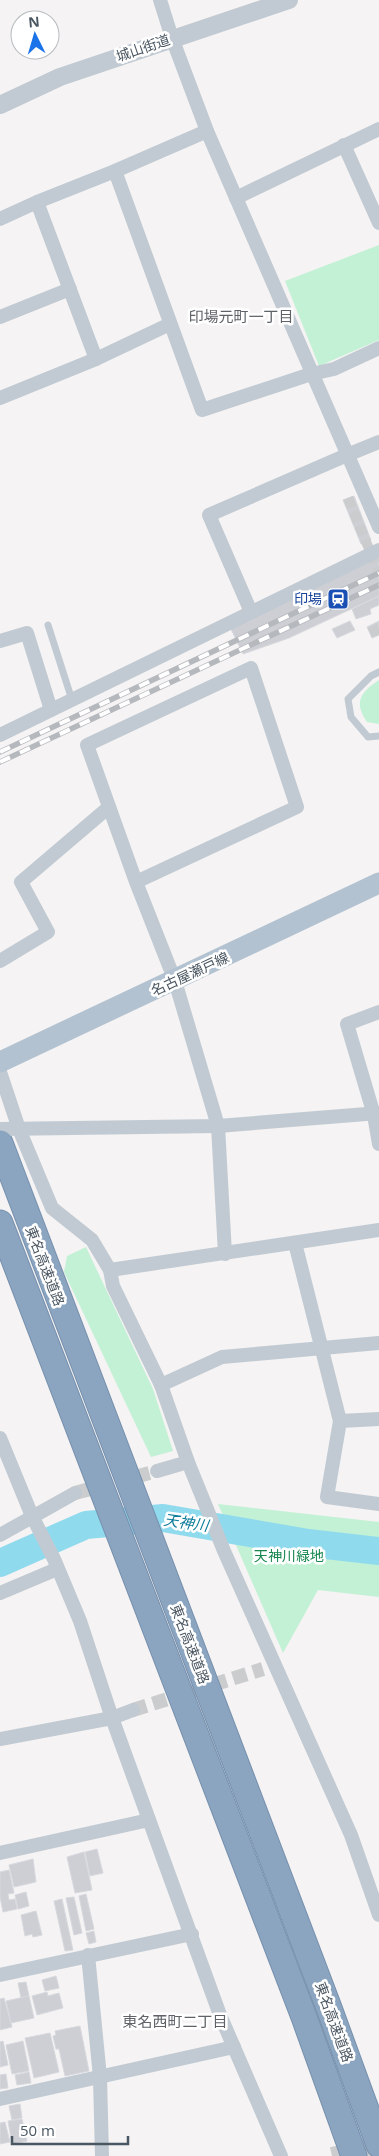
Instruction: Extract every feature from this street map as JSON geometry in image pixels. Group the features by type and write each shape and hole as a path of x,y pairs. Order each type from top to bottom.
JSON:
{"highway":[{"name":"東名高速道路","path":"10,1136 43,1259 329,2008 379,2145"},
{"name":"東名高速道路","path":"0,1223 304,2017 354,2156"}],"main road":[{"name":"名古屋瀬戸線","path":"0,1062 379,883"}],"street":[{"path":"160,0 172,38 207,131 379,527"},
{"name":"城山街道","path":"0,105 60,77 289,0"},
{"path":"236,198 379,130"},
{"path":"0,219 36,202 115,171 207,131"},
{"path":"344,145 379,223"},
{"path":"115,171 202,410 311,374 334,369 379,348"},
{"path":"36,202 96,358"},
{"path":"0,317 70,289"},
{"path":"0,398 96,358 170,324"},
{"path":"251,612 209,515 346,454 379,442"},
{"path":"0,735 379,550"},
{"path":"0,641 27,633 51,710"},
{"path":"136,882 297,807 251,668 87,746 136,882 175,981 218,1126 225,1254"},
{"path":"0,961 48,932 21,882 109,807"},
{"path":"379,1012 348,1024 376,1114 379,1144"},
{"path":"0,1072 10,1136 52,1208 92,1240 110,1270 113,1286 161,1385 188,1462 224,1551 351,1834 379,1915"},
{"path":"0,1129 10,1136 218,1126 376,1114"},
{"path":"110,1270 379,1230"},
{"path":"295,1243 340,1421 327,1497 379,1504"},
{"path":"161,1385 222,1358 379,1343"},
{"path":"340,1421 379,1419"},
{"path":"0,1438 33,1519 80,1621 112,1718 220,2015 281,2156"},
{"path":"157,1471 188,1462"},
{"path":"0,1535 33,1519 75,1493"},
{"path":"0,1593 55,1564"},
{"path":"263,1670 277,1668"},
{"path":"0,1739 112,1718 133,1710"},
{"path":"0,1853 149,1820"},
{"path":"0,1975 192,1934"},
{"path":"88,1955 100,2077 102,2156"},
{"path":"0,2099 234,2047"}],"lane":[{"path":"48,626 72,700"},
{"path":"379,672 371,676 348,699 351,717 368,737 379,736"}],"green space":[{"path":"379,245 379,340 319,366 285,281"},
{"path":"379,680 379,724 367,722 360,709 360,703 364,693"},
{"path":"86,1247 153,1389 173,1451 151,1457 64,1272 67,1256"},
{"name":"天神川緑地","path":"218,1504 379,1522 379,1597 318,1590 283,1653"}],"building":[{"path":"354,496 371,540 361,544 343,500"},
{"path":"379,555 379,596 289,638 243,654 229,625"},
{"path":"379,596 379,605 370,609 371,614 356,619 352,609"},
{"path":"350,621 355,630 337,638 332,629"},
{"path":"379,621 379,635 372,638 367,627"},
{"path":"97,1849 103,1873 90,1876 85,1852"},
{"path":"84,1852 92,1890 75,1893 67,1857"},
{"path":"33,1859 36,1882 14,1887 9,1865"},
{"path":"9,1870 14,1893 8,1894 9,1900 15,1899 17,1909 3,1912 0,1897 0,1872"},
{"path":"26,1892 29,1906 18,1909 15,1895"},
{"path":"86,1894 94,1929 86,1931 79,1896"},
{"path":"74,1897 82,1933 74,1935 66,1898"},
{"path":"62,1899 73,1950 65,1951 54,1901"},
{"path":"36,1911 42,1935 33,1937 32,1934 25,1936 21,1915"},
{"path":"94,1931 96,1942 89,1944 86,1933"},
{"path":"56,1976 59,1988 45,1991 42,1980"},
{"path":"26,1982 29,1996 21,1998 18,1983"},
{"path":"47,1992 48,1996 59,1993 63,2008 37,2015 32,1996"},
{"path":"29,1996 34,2018 11,2023 6,2001"},
{"path":"4,1998 12,2027 0,2030 0,1999"},
{"path":"80,2026 89,2071 65,2076 59,2049 56,2049 53,2036 56,2035 55,2031"},
{"path":"50,2033 59,2072 34,2078 25,2038"},
{"path":"3,2041 8,2065 0,2067 0,2042"},
{"path":"23,2041 29,2071 12,2074 6,2045"},
{"path":"29,2072 31,2083 17,2085 15,2075"},
{"path":"6,2074 8,2088 0,2089 0,2075"},
{"path":"20,2104 22,2118 12,2120 9,2106"},
{"path":"22,2119 27,2141 12,2144 8,2121"},
{"path":"5,2122 10,2142 0,2144 0,2123"}],"waterway":[{"name":"天神川","path":"0,1563 86,1525 163,1518 308,1543 379,1551"}],"tunnel":[{"path":"348,498 379,573"},
{"path":"370,633 379,629"},
{"path":"75,1493 157,1471"},
{"path":"133,1710 263,1669"},
{"path":"332,2156 379,2145"}],"railway":[{"path":"0,752 379,573"},
{"path":"0,762 379,585"}],"place":[{"name":"印場","path":"338,599"}],"district":[{"name":"印場元町一丁目","path":"241,317"},
{"name":"東名西町二丁目","path":"175,2022"}]}
